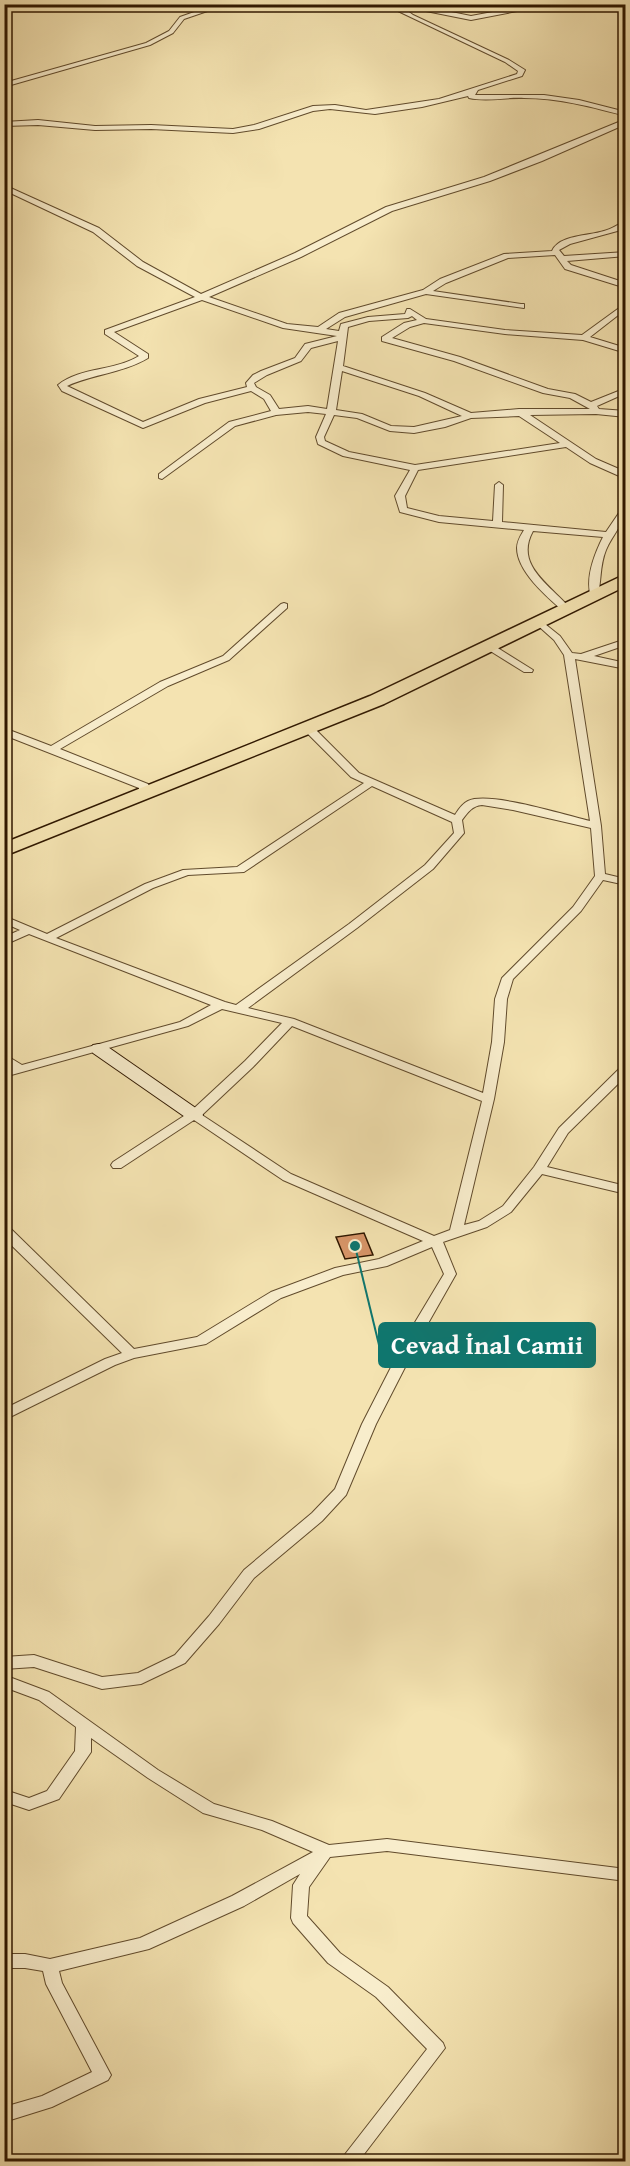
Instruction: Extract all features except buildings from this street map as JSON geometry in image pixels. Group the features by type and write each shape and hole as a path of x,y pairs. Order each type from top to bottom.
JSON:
{"highway":[{"path":"593,590 626,570"},
{"path":"4,850 343,705 593,590 626,579"},
{"path":"4,838 143,790 377,700 540,623 561,604"}],"street":[{"path":"4,85 148,44 171,32 182,18 225,4"},
{"path":"4,124 40,122 97,128 156,127 241,130 313,108 328,106 368,112 464,96 472,91 520,75 522,70 411,16 400,10 398,4 471,18 550,4"},
{"path":"472,91 471,97 484,99 521,95 575,100 626,114"},
{"path":"252,388 202,402 143,425 65,389 62,385 138,362 145,356 108,332 200,297 298,255 369,217 414,200 487,179 626,121"},
{"path":"4,188 96,230 140,264 200,297 267,321 300,329 320,330 342,335"},
{"path":"626,223 615,230 561,243 555,250 568,267 626,286"},
{"path":"320,330 342,315 426,292 443,281 507,256 626,254"},
{"path":"426,292 521,306"},
{"path":"584,338 626,305"},
{"path":"424,321 410,312 408,315 358,321 344,326 331,413 320,437 321,442 346,454 415,468 569,444"},
{"path":"593,408 572,396 546,391 457,359 385,339 407,325 424,321 505,332 584,338 626,351"},
{"path":"276,412 267,397 252,388 250,383 257,375 301,357 308,346 342,335"},
{"path":"339,367 404,387 470,416"},
{"path":"593,408 626,390"},
{"path":"162,476 232,424 276,412 308,409 359,416 390,428 414,430 446,424 470,416 519,412 593,408 626,414"},
{"path":"519,412 593,461 626,476"},
{"path":"415,468 400,496 403,510 439,519 609,535"},
{"path":"497,524 499,485"},
{"path":"593,590 594,569 609,535 626,509"},
{"path":"530,528 523,541 522,552 542,587 561,604"},
{"path":"51,750 164,684 226,658 284,606"},
{"path":"456,1232 488,1099 498,1042 501,999 508,978 577,909 600,876 596,826 569,655 557,638 540,623"},
{"path":"582,657 626,642"},
{"path":"490,647 528,670"},
{"path":"569,655 625,665"},
{"path":"308,728 355,775 457,820"},
{"path":"4,731 143,790"},
{"path":"47,938 149,886 187,872 240,870 370,783"},
{"path":"240,1008 353,926 429,867 459,833 457,820 464,810 474,803 496,804 596,826"},
{"path":"600,876 626,882"},
{"path":"4,919 47,938 221,1005 290,1021 488,1099"},
{"path":"4,942 29,930"},
{"path":"4,1074 184,1024 221,1005"},
{"path":"117,1165 195,1115 290,1021"},
{"path":"4,1663 34,1661 102,1683 141,1678 180,1659 214,1620 249,1574 317,1517 341,1491 369,1424 415,1334 450,1274 436,1242 287,1177 99,1049"},
{"path":"4,1057 20,1069"},
{"path":"4,1415 110,1362 131,1354 201,1341 276,1295 339,1271 382,1263 456,1232 483,1224 507,1209 539,1169 563,1131 626,1069"},
{"path":"539,1169 626,1190"},
{"path":"4,1230 131,1354"},
{"path":"4,1681 44,1696 153,1774 209,1809 266,1826 328,1851"},
{"path":"4,1798 8,1797 29,1804 53,1795 83,1752 84,1726"},
{"path":"4,1961 25,1960 50,1966 143,1944 238,1901 328,1851 387,1845 626,1875"},
{"path":"328,1851 301,1886 299,1918 334,1958 382,1992 437,2048 348,2162"},
{"path":"4,2115 46,2102 102,2075 54,1984 50,1966"}],"place":[{"name":"Cevad İnal Camii","path":"355,1246"}]}
